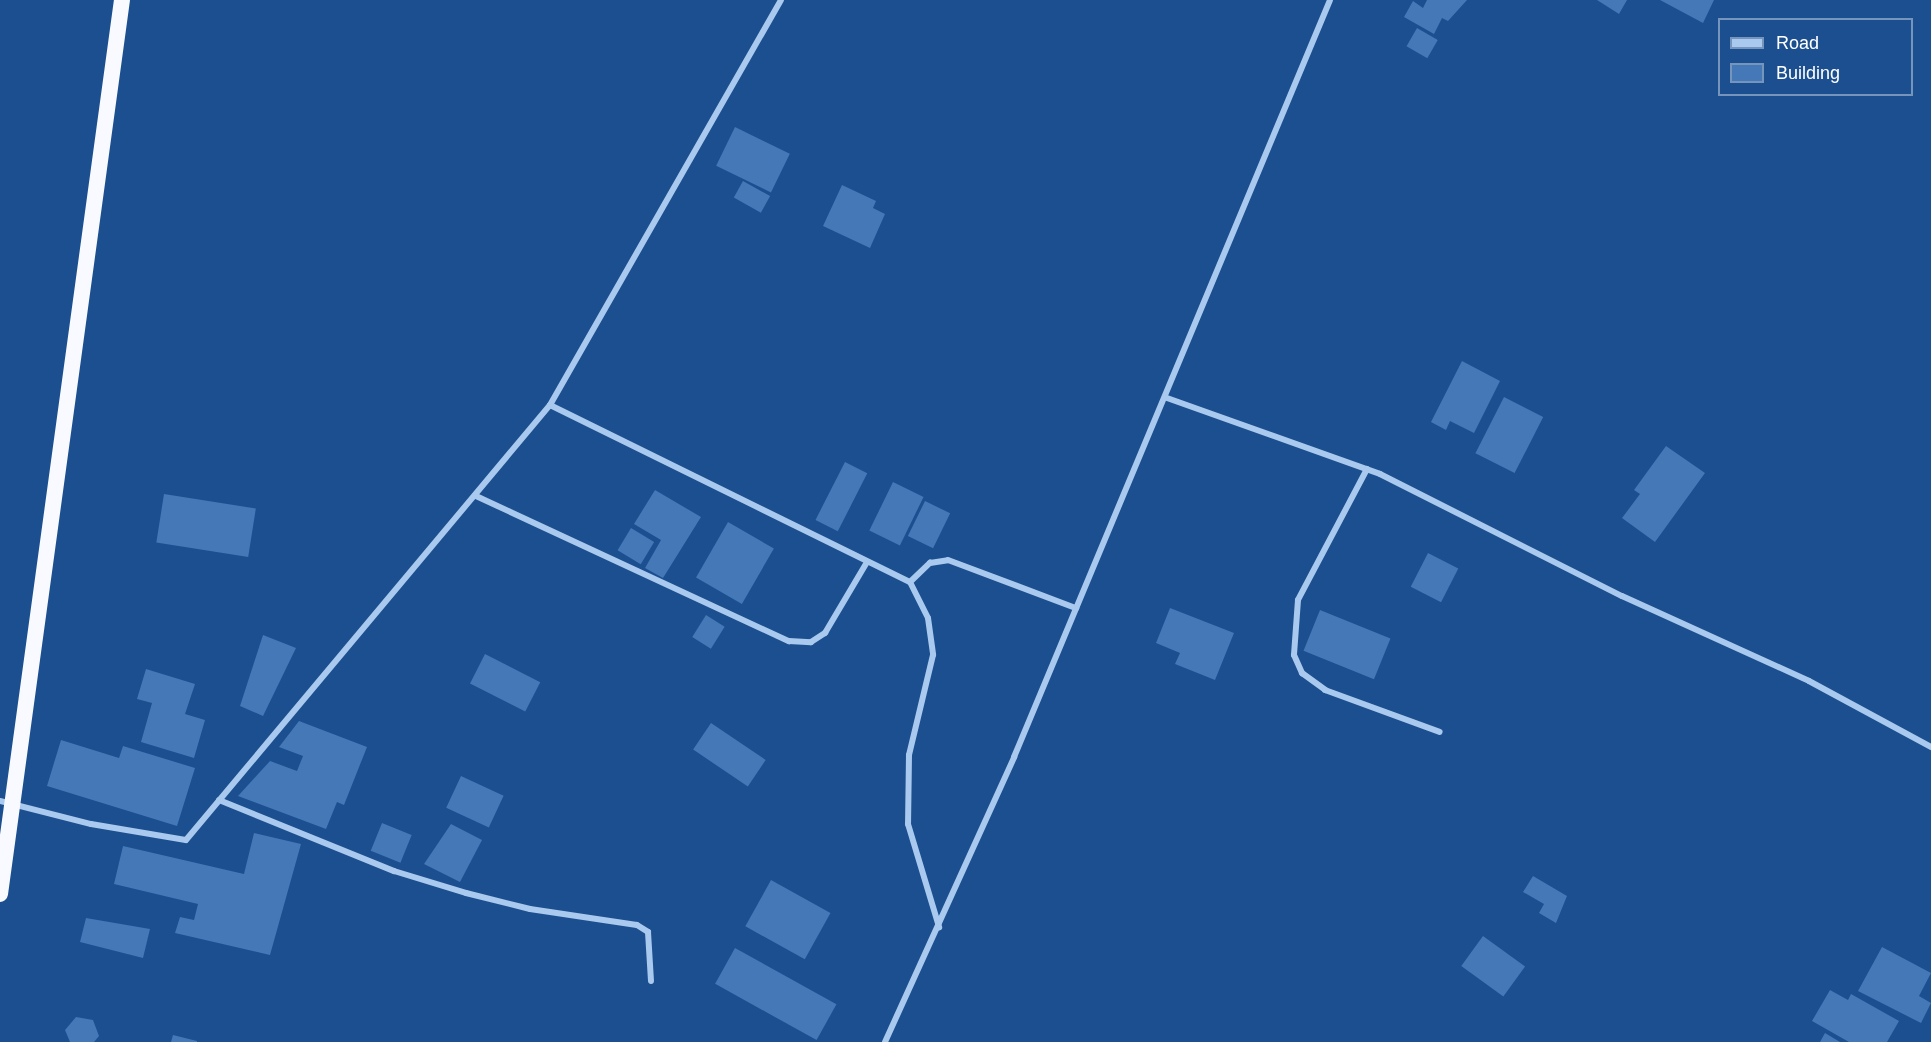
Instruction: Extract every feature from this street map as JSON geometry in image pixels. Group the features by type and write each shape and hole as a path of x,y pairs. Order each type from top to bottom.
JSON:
{"highway":[{"path":"0,894 7,802 122,0"}],"street":[{"path":"7,802 180,841 219,800 550,405 781,0"},
{"path":"885,1042 939,927 1167,398 1330,0"},
{"path":"1167,398 1367,469 1622,596 1809,681 1931,747"},
{"path":"550,405 910,582 928,618 933,655 909,755 908,824 939,927"},
{"path":"1367,469 1298,600 1294,655 1302,673 1325,690 1440,732"},
{"path":"476,496 789,641 811,642 825,633 867,562"},
{"path":"910,582 930,563 948,560 1076,608"},
{"path":"219,800 320,844 446,887 530,909 637,925 648,932 651,981"}],"building":[{"path":"1427,0 1467,0 1448,21 1442,18 1434,34 1404,17 1413,1 1423,8"},
{"path":"1597,0 1627,0 1619,14"},
{"path":"1660,0 1714,0 1703,23"},
{"path":"1417,28 1438,40 1427,58 1406,46"},
{"path":"735,127 790,154 771,192 716,166"},
{"path":"743,181 770,196 761,213 734,198"},
{"path":"842,185 876,201 873,208 885,214 870,248 823,226"},
{"path":"1462,361 1500,381 1474,433 1450,421 1446,430 1431,422"},
{"path":"1504,397 1543,417 1515,473 1475,453"},
{"path":"1666,446 1705,473 1655,542 1622,518 1640,494 1634,490"},
{"path":"845,462 867,473 838,531 815,520"},
{"path":"893,482 924,497 900,545 869,531"},
{"path":"655,490 701,517 663,578 645,568 661,540 634,524"},
{"path":"164,494 256,509 248,557 156,542"},
{"path":"925,501 950,513 933,548 908,536"},
{"path":"728,522 774,548 742,604 696,577"},
{"path":"631,528 654,542 641,564 618,550"},
{"path":"1428,553 1458,568 1441,602 1411,587"},
{"path":"1170,608 1234,633 1215,680 1175,664 1180,653 1156,643"},
{"path":"1320,610 1390,638 1374,679 1304,651"},
{"path":"706,615 725,627 711,649 692,637"},
{"path":"263,635 296,648 263,716 240,706"},
{"path":"485,654 540,682 525,712 470,683"},
{"path":"146,669 195,684 185,714 205,720 194,758 141,742 152,703 137,699"},
{"path":"299,721 367,747 344,805 337,802 326,829 238,796 270,761 297,771 303,756 279,747"},
{"path":"711,723 766,760 748,786 693,750"},
{"path":"61,740 119,758 123,746 195,768 177,826 47,786"},
{"path":"461,776 504,796 489,828 446,808"},
{"path":"382,823 412,835 400,863 371,851"},
{"path":"451,824 482,840 460,882 424,864"},
{"path":"254,833 301,844 270,955 175,933 180,917 194,920 198,904 114,884 123,846 244,874"},
{"path":"1533,876 1567,896 1556,923 1539,913 1544,904 1523,892"},
{"path":"771,880 830,913 805,959 745,926"},
{"path":"86,918 150,929 143,958 80,942"},
{"path":"1483,936 1525,967 1503,996 1461,966"},
{"path":"1882,947 1931,973 1919,996 1931,1003 1921,1023 1858,991"},
{"path":"735,948 836,1004 817,1040 715,984"},
{"path":"1830,990 1848,1000 1851,994 1899,1021 1887,1042 1849,1042 1812,1021"},
{"path":"76,1017 93,1020 99,1036 94,1042 70,1042 65,1030"},
{"path":"1825,1033 1840,1042 1820,1042"},
{"path":"173,1035 197,1041 197,1042 171,1042"}]}
